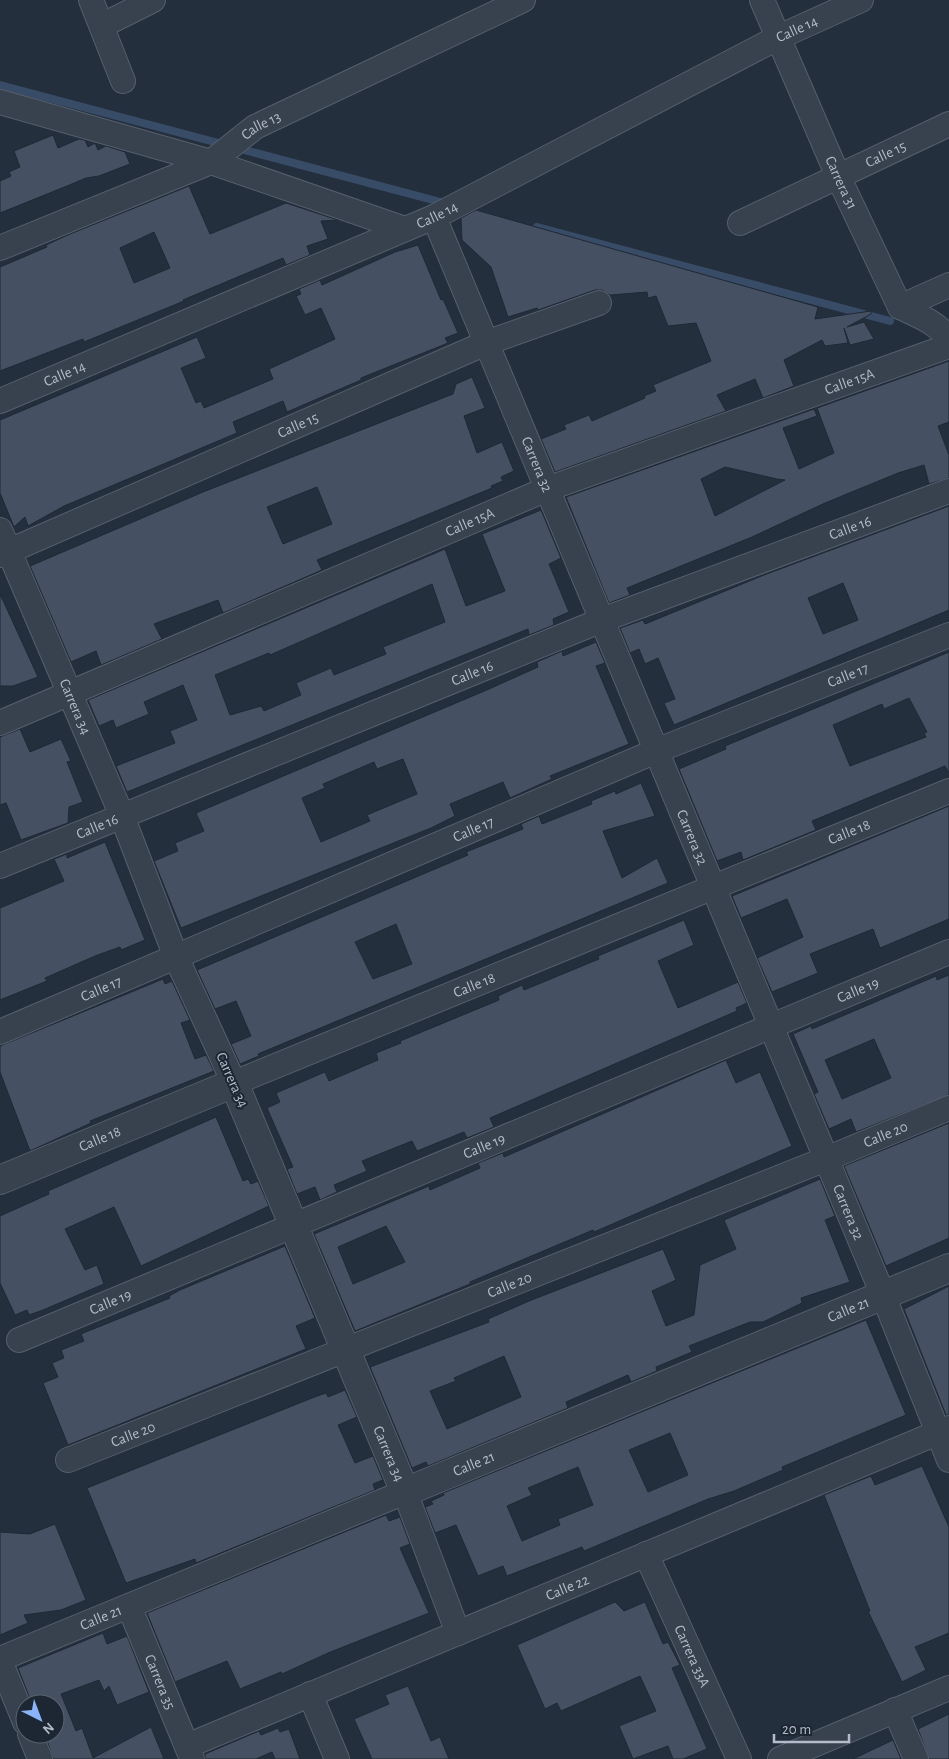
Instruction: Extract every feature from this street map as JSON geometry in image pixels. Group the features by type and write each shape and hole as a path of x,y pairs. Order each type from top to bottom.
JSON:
{"street":[{"path":"91,0 103,24 123,81"},
{"path":"103,24 153,0"},
{"name":"Calle 13","path":"0,248 215,158 255,127 523,0"},
{"name":"Carrera 31","path":"762,0 838,176 900,307"},
{"name":"Calle 14","path":"0,401 440,214 779,38 861,0"},
{"path":"0,102 215,158 405,229"},
{"name":"Calle 15","path":"740,223 949,124"},
{"name":"Carrera 32","path":"440,214 486,343 883,1295 943,1431 949,1460"},
{"path":"900,307 949,285"},
{"name":"Calle 15","path":"3,545 486,343 599,303"},
{"path":"900,307 929,320 942,329 949,339"},
{"name":"Calle 15A","path":"0,723 547,489 949,346"},
{"name":"Calle 16","path":"0,866 602,620 949,491"},
{"name":"Carrera 34","path":"3,545 71,694 122,816 176,957 234,1083 405,1492 458,1633"},
{"name":"Calle 17","path":"0,1032 656,751 949,635"},
{"name":"Calle 18","path":"0,1180 949,791"},
{"name":"Calle 19","path":"19,1340 949,952"},
{"name":"Calle 20","path":"68,1460 826,1159 949,1108"},
{"name":"Calle 21","path":"0,1660 949,1268"},
{"name":"Calle 22","path":"190,1753 310,1694 943,1431"},
{"name":"Carrera 33A","path":"646,1554 739,1759"},
{"name":"Carrera 35","path":"129,1606 190,1753"},
{"path":"0,1660 15,1697"},
{"path":"780,1759 949,1688"},
{"path":"310,1694 337,1759"},
{"path":"895,1710 916,1759"},
{"path":"34,1744 40,1759"}],"building":[{"path":"53,135 58,148 79,139 85,140 88,147 95,143 98,150 106,146 125,152 130,164 99,176 86,178 0,213 0,181 11,176 9,172 20,167 14,151"},
{"path":"189,186 210,234 286,203 338,220 321,221 328,239 307,246 310,255 286,265 283,258 84,342 83,339 0,371 0,267 47,247 46,245","holes":["154,232 170,268 134,283 120,248"]},
{"path":"476,210 818,307 815,319 871,311 871,314 847,327 864,322 874,339 850,345 844,328 848,343 825,346 822,340 784,360 794,386 763,398 755,379 717,395 726,411 555,472 541,439 566,429 564,425 589,415 592,421 645,398 644,396 656,391 653,385 711,361 696,323 668,326 656,296 648,298 647,292 610,295 602,290 595,290 538,310 537,308 508,317 491,267 462,240 461,218"},
{"path":"418,245 441,300 443,299 458,333 445,338 448,343 361,378 361,380 287,412 283,401 233,422 237,433 64,506 28,526 25,517 14,527 0,493 0,420 197,337 206,358 181,368 196,403 201,401 204,408 273,379 269,369 335,339 321,308 305,315 296,296 301,294 299,289 320,280 322,285 395,252"},
{"path":"949,361 949,422 938,426 949,455 949,478 929,484 924,465 898,473 825,503 752,537 627,588 630,595 609,603 566,497 814,409 817,416 783,428 799,469 834,453 817,408","holes":["725,467 785,480 715,516 701,479"]},
{"path":"472,377 485,408 464,416 477,453 502,442 514,471 501,477 503,481 491,486 492,488 317,560 322,570 223,613 218,600 154,624 162,639 101,665 96,651 71,662 30,566 203,492 453,394 456,384","holes":["317,487 332,524 283,544 267,507"]},
{"path":"949,506 949,610 674,725 664,703 675,699 658,658 645,664 639,649 630,653 620,628 643,620 645,624 764,575","holes":["843,583 858,620 823,634 808,598"]},
{"path":"541,510 561,558 549,564 569,612 553,619 554,625 529,635 528,629 127,792 116,766 175,743 170,731 197,720 183,685 144,702 149,714 116,728 113,720 99,726 88,700 445,549 466,606 505,591 482,534","holes":["432,584 445,622 383,647 386,654 334,675 331,668 296,683 301,695 264,711 261,706 230,715 215,675 269,653 270,655"]},
{"path":"0,594 38,677 13,686 0,686"},
{"path":"596,642 605,663 596,666 629,744 550,776 552,779 510,798 503,782 450,804 455,816 431,828 181,928 154,861 178,851 175,843 204,831 196,813 489,689 538,667 537,662 562,651 563,656","holes":["403,759 417,794 367,815 370,821 321,842 302,798 325,788 323,784 374,762 377,769"]},
{"path":"949,652 949,773 945,766 812,821 816,830 743,860 741,852 717,861 679,769 726,749 725,746","holes":["909,698 927,732 924,733 926,737 850,766 833,725 882,704 884,709"]},
{"path":"20,729 30,752 61,739 71,761 67,762 83,802 69,807 68,823 21,840 6,803 0,805 0,737"},
{"path":"641,783 655,816 603,831 622,878 657,858 668,883 258,1054 259,1056 240,1064 231,1044 251,1036 236,1001 215,1009 197,970 468,855 466,852 523,829 521,824 539,816 542,824 592,804 591,801 615,791 616,794","holes":["396,924 412,964 373,979 355,942"]},
{"path":"949,806 949,919 880,948 873,929 810,954 818,973 772,992 757,958 803,937 787,899 741,918 732,896"},
{"path":"105,842 145,940 121,950 120,947 95,956 45,978 47,981 0,1000 0,908 64,881 54,859 67,854 67,858"},
{"path":"684,920 694,945 658,961 678,1008 738,982 747,1003 736,1008 737,1011 490,1118 494,1127 467,1138 464,1132 417,1151 412,1141 362,1161 367,1171 334,1185 337,1192 320,1200 315,1187 297,1194 287,1169 293,1167 267,1108 280,1102 276,1093 325,1072 329,1081 378,1060 376,1053 401,1043 400,1041 499,1000 498,996 522,985 524,990 599,959 598,956"},
{"path":"949,975 949,1095 856,1132 851,1119 829,1129 814,1094 818,1092 793,1034 811,1026 812,1029 936,976 937,980","holes":["874,1039 891,1078 842,1099 825,1060"]},
{"path":"163,979 165,984 172,981 190,1020 181,1023 195,1059 206,1055 214,1071 90,1121 91,1123 30,1151 0,1072 0,1046"},
{"path":"726,1060 736,1083 760,1072 792,1146 594,1232 593,1230 470,1282 470,1284 355,1331 314,1234 429,1186 430,1190 480,1168 478,1163 503,1153 504,1157","holes":["386,1226 405,1262 353,1284 338,1247"]},
{"path":"216,1117 243,1181 248,1179 251,1184 258,1181 269,1206 141,1266 114,1207 65,1229 85,1270 97,1265 104,1284 29,1315 27,1310 15,1315 0,1283 0,1216 49,1194 48,1191"},
{"path":"949,1123 949,1238 886,1266 844,1166"},
{"path":"820,1179 835,1216 825,1220 850,1282 801,1298 802,1303 763,1322 750,1322 689,1346 692,1352 656,1367 657,1371 631,1382 628,1375 566,1402 568,1408 428,1466 426,1462 412,1468 370,1367 489,1322 488,1319 529,1301 663,1249 676,1280 652,1291 666,1326 694,1315 700,1265 736,1249 724,1220","holes":["504,1356 521,1397 447,1429 430,1391 456,1381 454,1378"]},
{"path":"285,1246 315,1318 296,1326 306,1349 68,1445 43,1383 58,1377 52,1363 64,1358 61,1350 84,1341 81,1334 170,1298 169,1296 180,1290"},
{"path":"949,1286 949,1415 946,1415 904,1309"},
{"path":"866,1320 906,1415 782,1467 783,1470 734,1491 708,1499 584,1551 582,1547 507,1576 503,1566 478,1576 456,1525 435,1533 425,1507 433,1504 431,1501 444,1495 443,1493","holes":["670,1433 688,1475 648,1492 629,1450","578,1467 593,1505 558,1519 560,1525 522,1541 507,1506 532,1495 528,1488"]},
{"path":"345,1390 357,1417 338,1425 355,1463 373,1456 383,1480 373,1484 375,1490 196,1563 195,1559 126,1583 87,1488 312,1398 326,1393 328,1397"},
{"path":"922,1466 949,1527 949,1633 915,1647 926,1670 902,1682 868,1611 870,1611 824,1495 871,1476 875,1485"},
{"path":"386,1515 389,1521 400,1517 410,1544 400,1548 429,1613 328,1653 282,1674 281,1672 240,1689 227,1661 175,1682 147,1613"},
{"path":"55,1524 86,1600 61,1610 24,1615 28,1623 0,1635 0,1532 30,1534"},
{"path":"615,1602 624,1611 645,1602 663,1644 668,1642 680,1665 672,1668 707,1749 683,1759 673,1759 668,1746 633,1759 619,1726 656,1711 640,1676 561,1711 557,1703 545,1709 517,1645"},
{"path":"103,1633 107,1644 127,1636 149,1692 117,1705 109,1686 104,1691 99,1680 61,1694 28,1694 18,1668"},
{"path":"408,1686 431,1741 440,1737 449,1759 372,1759 354,1719 389,1704 385,1695"},
{"path":"65,1704 76,1731 82,1728 93,1758 151,1727 164,1759 53,1759 48,1744 65,1744"},
{"path":"949,1714 949,1759 929,1759 918,1729"},
{"path":"278,1728 280,1732 289,1729 300,1759 275,1759 272,1752 256,1759 205,1759 205,1754 259,1731 261,1735"},
{"path":"893,1740 901,1759 853,1759"}],"waterway":[{"path":"0,85 226,145"},
{"path":"237,148 448,204"},
{"path":"537,227 890,321"}]}
